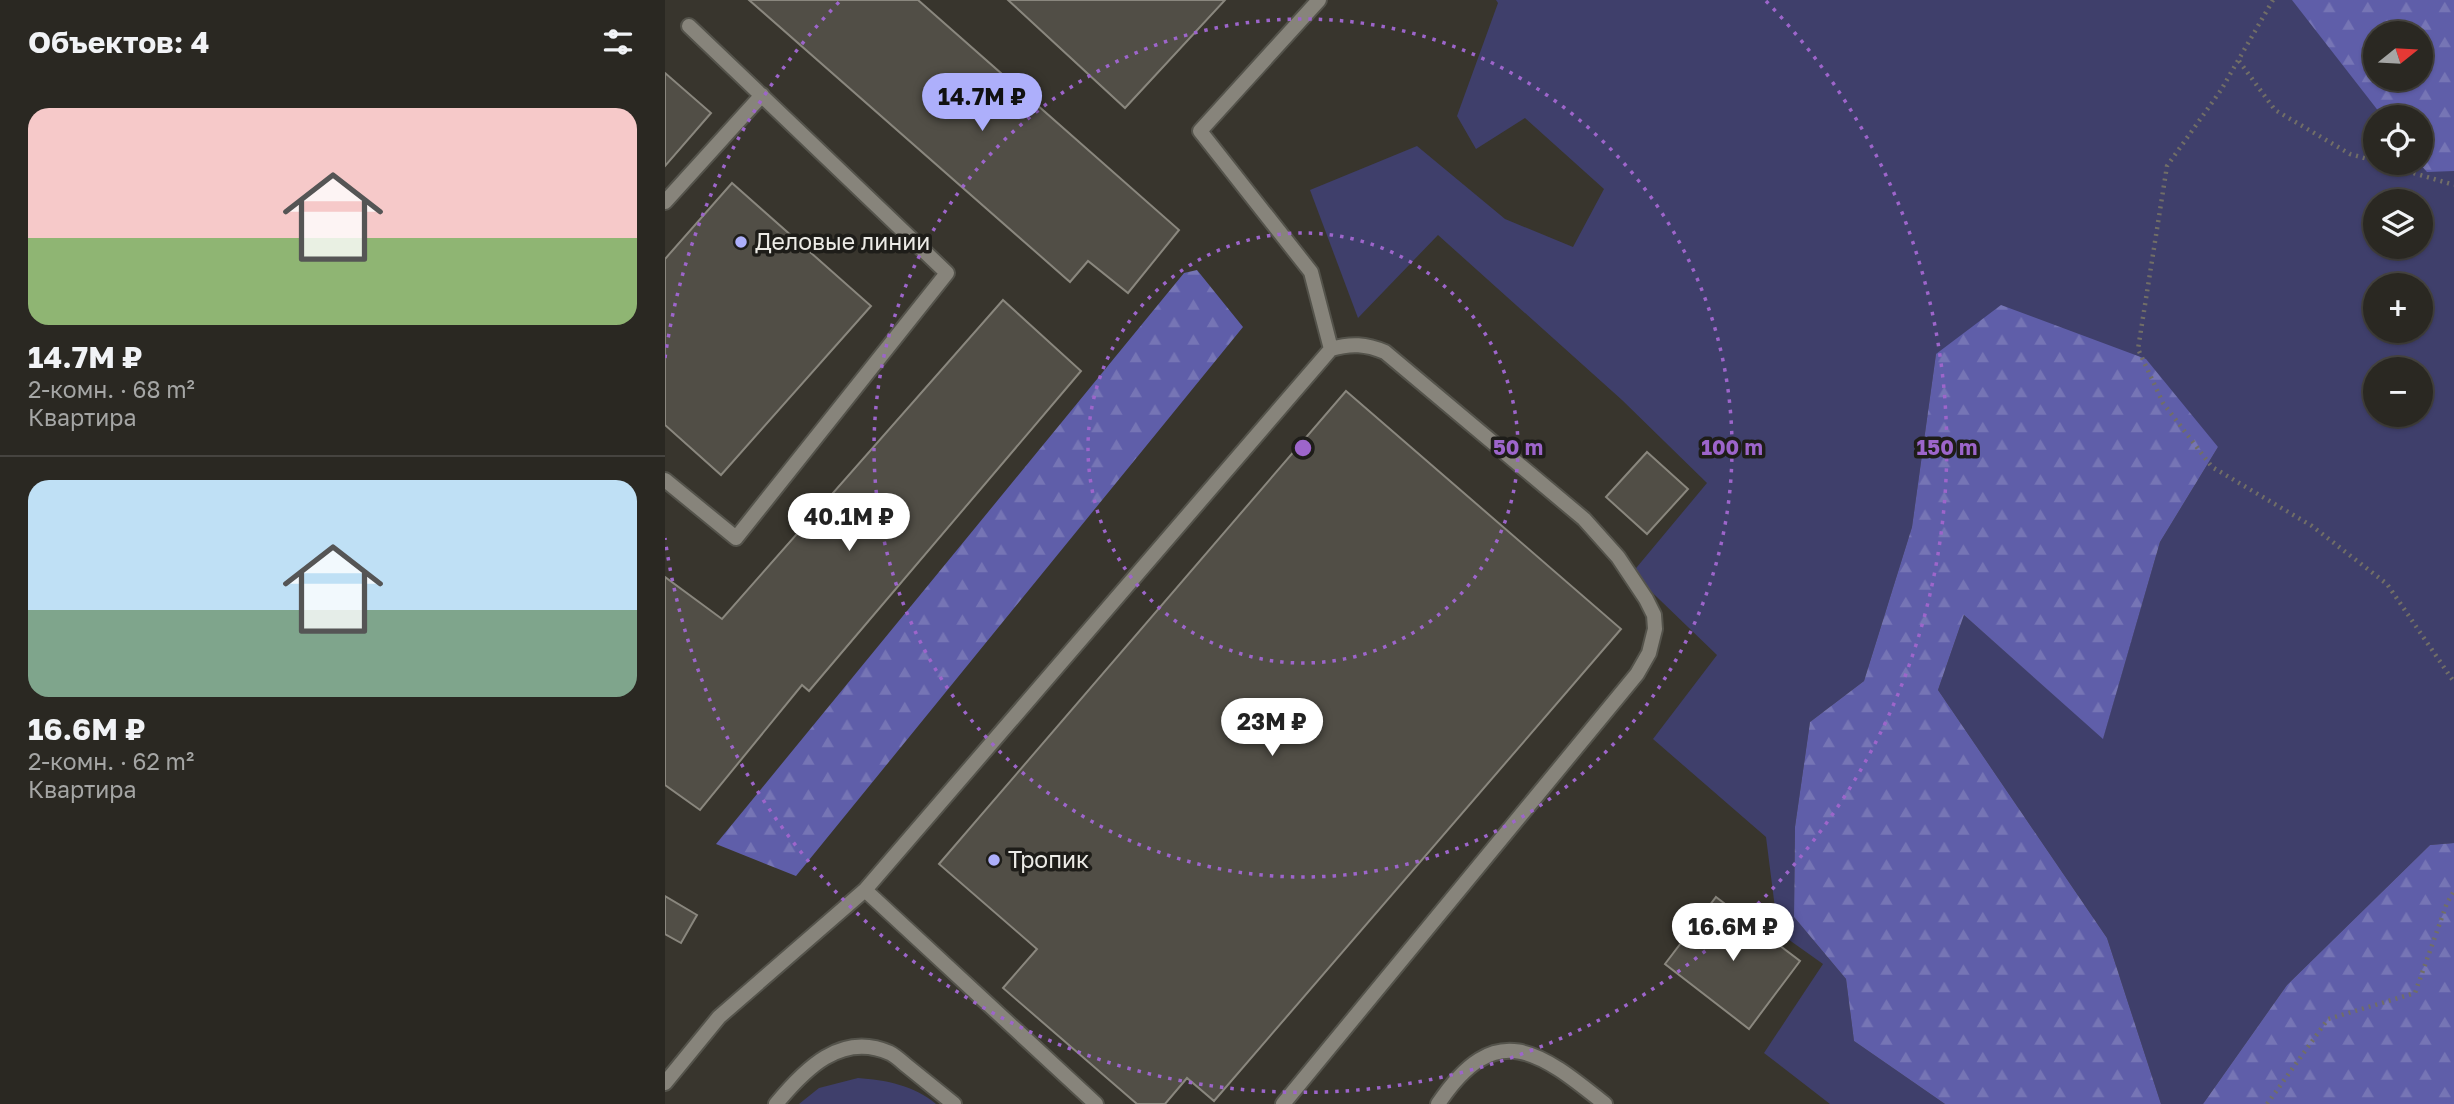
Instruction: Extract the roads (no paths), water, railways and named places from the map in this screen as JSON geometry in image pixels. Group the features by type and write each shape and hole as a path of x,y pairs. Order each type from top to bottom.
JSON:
{"lane":[{"path":"1319,0 1200,131 1311,272 1331,349"},
{"path":"665,480 736,538 947,273 689,26"},
{"path":"665,202 762,95"},
{"path":"665,1083 719,1017 865,890 1331,349 1357,344 1385,352 1584,519 1618,557 1646,599 1654,615 1655,629 1649,653 1637,674 1283,1104"},
{"path":"865,890 1096,1104"},
{"path":"776,1104 800,1076 821,1059 842,1049 867,1048 891,1053 954,1104"},
{"path":"1438,1104 1452,1082 1473,1062 1494,1052 1518,1051 1539,1057 1560,1068 1605,1104"}],"place":[{"name":"Деловые линии","path":"741,242"},
{"name":"Тропик","path":"994,860"}]}
